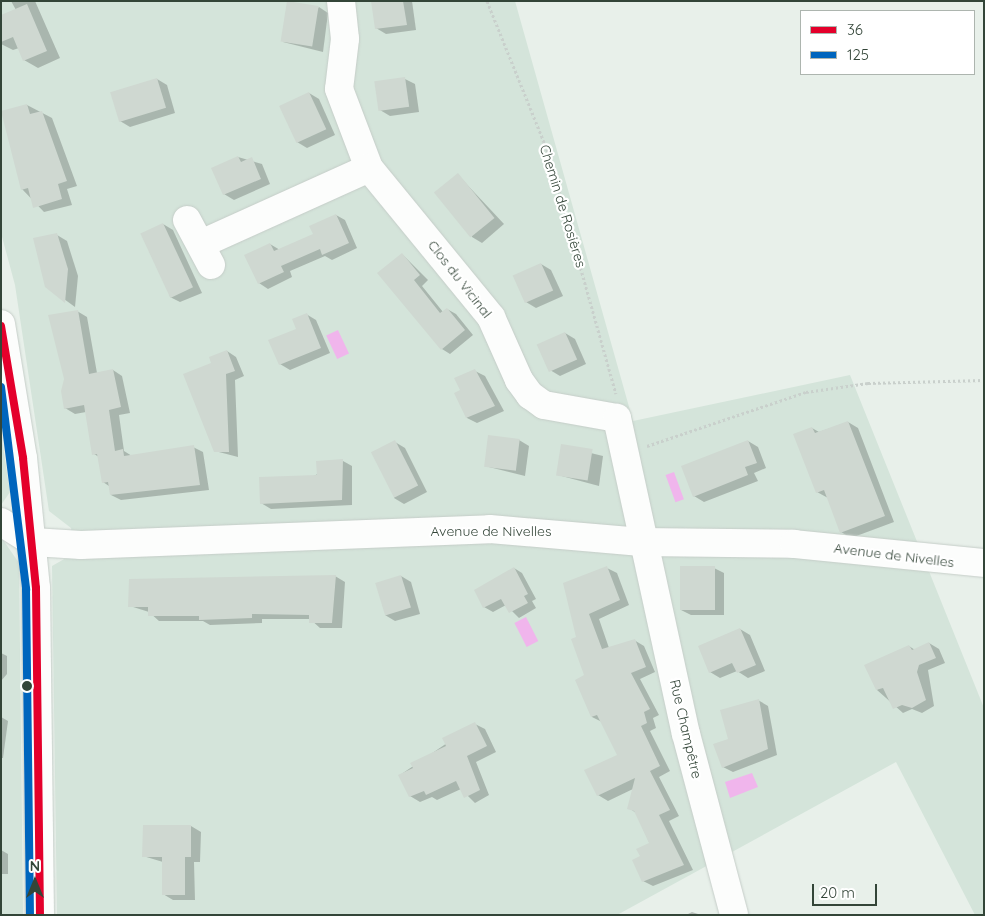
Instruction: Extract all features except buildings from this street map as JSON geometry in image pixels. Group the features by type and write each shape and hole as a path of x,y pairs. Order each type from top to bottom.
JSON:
{"street":[{"name":"Clos du Vicinal","path":"341,1 345,39 339,90 369,168 490,317 519,380 530,395 544,406 617,418"},
{"path":"187,220 206,255 369,168"},
{"path":"1,324 33,542 40,915"},
{"path":"617,418 622,453 641,542"},
{"name":"Avenue de Nivelles","path":"1,522 33,542 81,545 490,528 641,542 794,544 984,563"},
{"name":"Rue Champêtre","path":"641,542 734,915"}],"path":[{"name":"Chemin de Rosières","path":"487,1 548,152 616,389 617,418"},
{"path":"622,453 806,392 868,383 984,380"}],"shaded area":[{"path":"1,1 515,1 633,421 850,375 984,708 984,915 975,915 896,762 617,915 57,915 52,566 73,554 71,528 49,511 15,285 1,233"},
{"path":"338,330 349,354 337,359 326,335"},
{"path":"1,433 10,492 1,505"},
{"path":"674,472 684,499 675,502 666,475"},
{"path":"1,537 19,563 23,915 1,915"},
{"path":"526,617 538,641 527,647 514,623"},
{"path":"752,773 758,787 730,798 725,782"}],"transit line":[{"name":"36","path":"1,326 23,458 36,588 40,915"},
{"name":"125","path":"1,387 26,589 30,915"}]}
